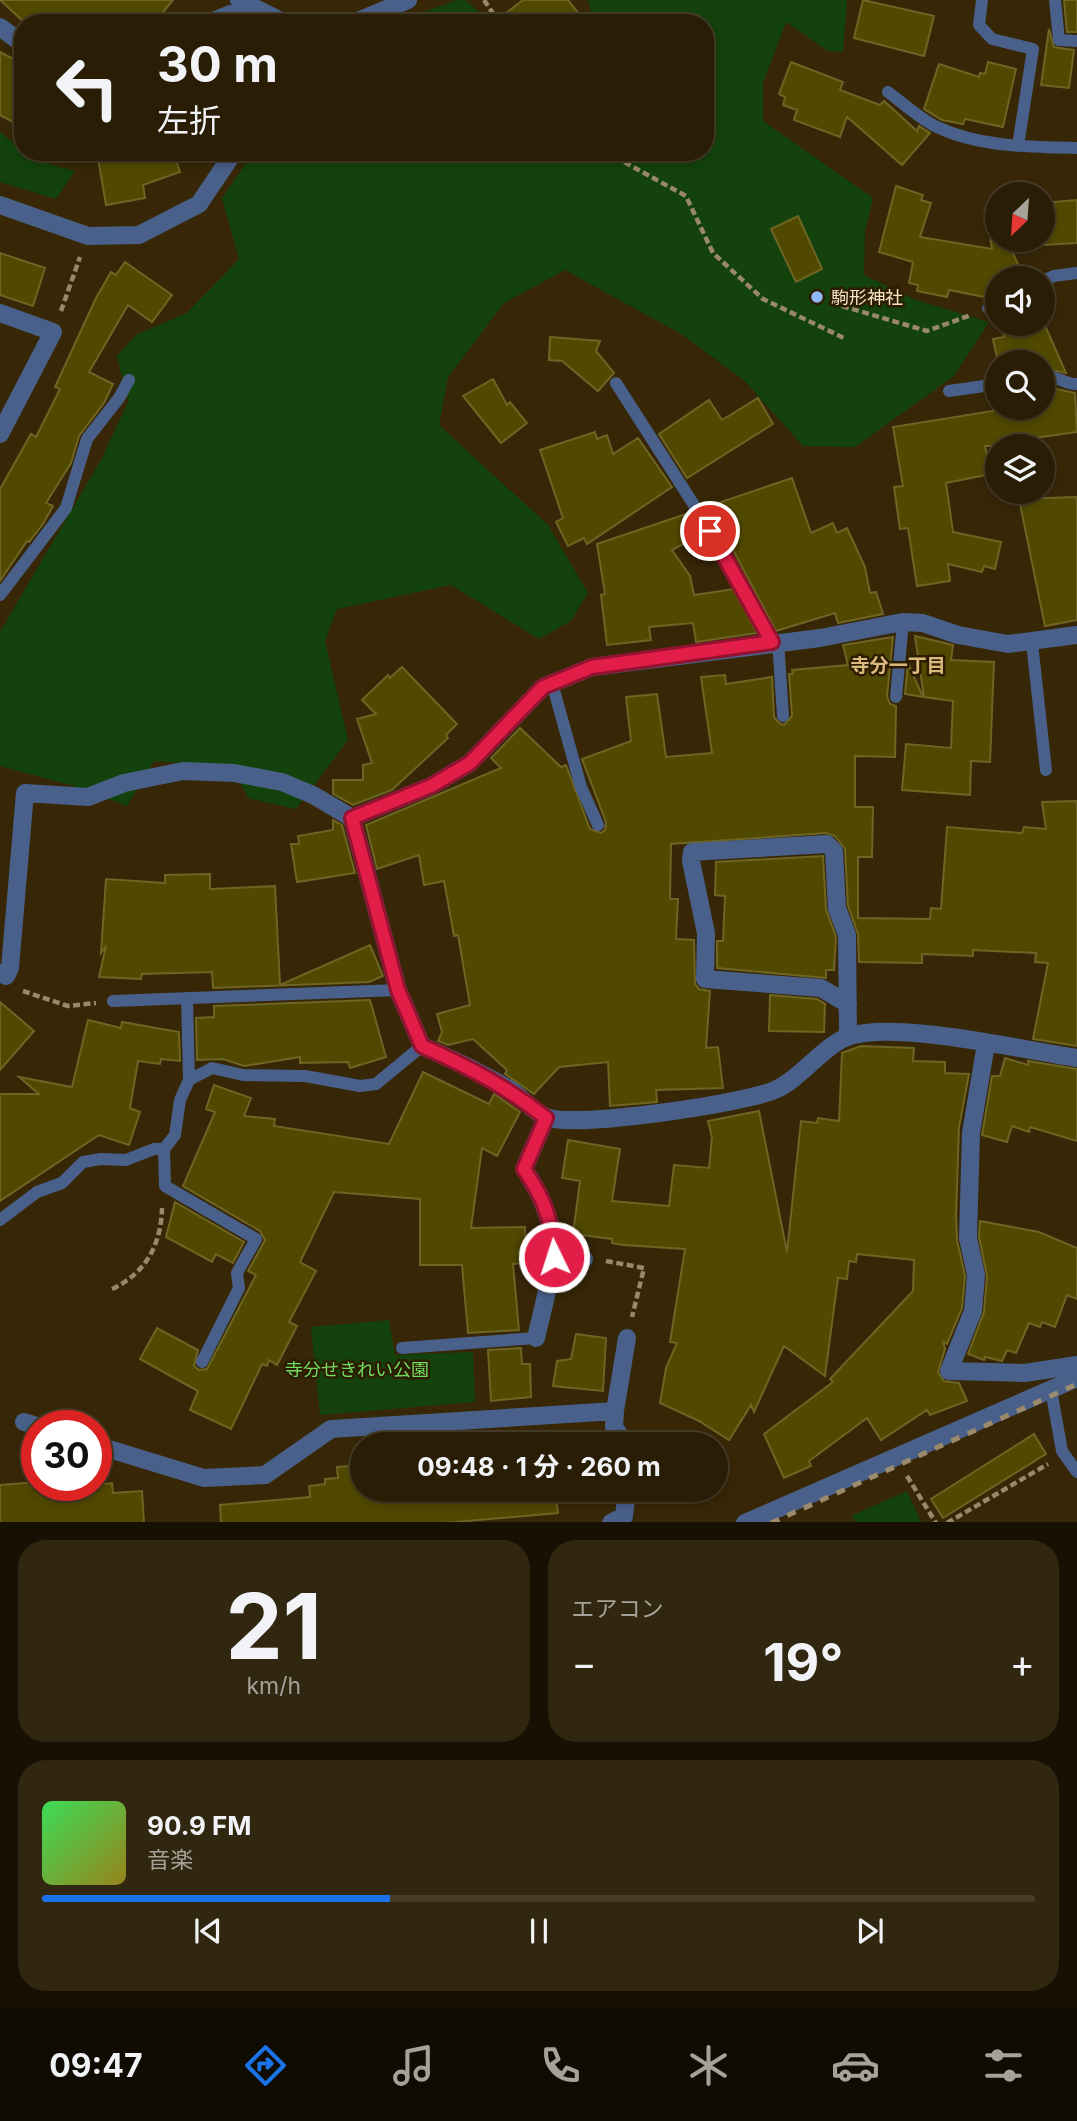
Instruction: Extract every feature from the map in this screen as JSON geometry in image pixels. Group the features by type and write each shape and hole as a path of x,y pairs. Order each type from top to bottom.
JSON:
{"street":[{"path":"375,14 408,0"},
{"path":"224,14 243,3 266,14"},
{"path":"0,205 88,236 139,235 199,204 228,161"},
{"path":"0,313 53,332 0,434"},
{"path":"352,818 431,786 470,763 543,687 592,667 775,641 820,638 903,622 923,623 958,635 1008,644 1032,643 1077,635"},
{"path":"3,975 10,968 25,793 88,797 124,783 183,771 234,774 282,782 313,795 352,818 398,990 422,1046 476,1070 514,1093 546,1118 594,1120 671,1112 777,1090 848,1036 875,1033 923,1034 1077,1058"},
{"path":"848,1004 821,988 705,979 706,933 691,861 692,852 827,844 834,851 837,908 846,935 848,1004 848,1036"},
{"path":"986,1044 971,1133 968,1238 976,1275 973,1311 949,1371 1025,1373 1077,1365"},
{"path":"536,1338 554,1257 552,1223 539,1192 524,1169 546,1118"},
{"path":"554,1257 584,1259"},
{"path":"617,1432 614,1427 615,1411 627,1338"},
{"path":"744,1522 1077,1378"},
{"path":"112,1450 204,1478 265,1475 331,1429 615,1411"},
{"path":"611,1522 624,1516 626,1502"}],"lane":[{"path":"982,0 979,25 992,39 1033,49 1018,146"},
{"path":"1055,0 1059,40 1077,41"},
{"path":"888,92 936,127 1018,146 1077,148"},
{"path":"1055,276 1077,273"},
{"path":"1055,376 1071,385 1077,384"},
{"path":"0,595 66,508 87,439 120,398 129,380"},
{"path":"616,383 723,552 775,641 783,716"},
{"path":"949,391 985,386"},
{"path":"896,697 903,622"},
{"path":"1032,643 1046,770"},
{"path":"552,683 580,787 598,825"},
{"path":"113,1001 398,990"},
{"path":"187,998 189,1080 180,1100 175,1135 164,1149 165,1186 256,1240 237,1273 239,1288 202,1362"},
{"path":"189,1080 212,1068 243,1075 305,1076 360,1086 376,1084 422,1046"},
{"path":"0,1220 37,1192 62,1183 83,1162 101,1159 126,1160 154,1149 164,1149"},
{"path":"402,1348 536,1338"},
{"path":"1051,1390 1062,1451 1077,1472"}],"path":[{"path":"622,161 686,196 713,253 764,299 844,338"},
{"path":"53,332 88,236"},
{"path":"842,306 927,331 985,309"},
{"path":"3,975 23,990 68,1006 113,1001"},
{"path":"112,1289 128,1282 159,1241 165,1186"},
{"path":"618,1263 644,1268 637,1295"},
{"path":"947,1522 1048,1464 1062,1451"},
{"path":"906,1473 936,1522"}],"green space":[{"path":"457,0 465,0 482,14 419,14"},
{"path":"588,0 847,0 843,52 828,51 786,22 763,83 763,121 873,198 865,231 864,275 916,300 985,321 985,328 954,376 855,447 803,446 745,381 681,334 565,270 504,303 448,377 439,425 548,525 588,593 571,621 539,639 451,585 337,609 325,641 348,740 296,809 248,798 232,766 154,761 127,806 74,786 0,766 0,632 102,458 128,402 117,356 136,335 187,313 239,259 222,198 248,161 714,161 714,14 592,14"},
{"path":"0,132 14,143 14,161 39,161 75,171 56,199 0,182"},
{"name":"寺分せきれい公園","path":"389,1320 395,1355 473,1352 475,1402 320,1415 311,1327"},
{"path":"907,1491 921,1522 856,1522 851,1516"}],"building":[{"path":"0,0 173,0 161,14 15,14"},
{"path":"523,0 568,0 579,14 505,14"},
{"path":"863,0 934,16 924,56 854,38"},
{"path":"1064,0 1077,0 1077,32 1067,32"},
{"path":"1049,29 1054,47 1074,50 1069,88 1041,85"},
{"path":"0,52 14,59 14,122 0,115"},
{"path":"791,62 843,82 840,90 880,105 884,101 917,131 919,126 930,133 902,165 847,117 840,137 794,120 797,110 783,105 785,97 779,94"},
{"path":"988,62 1016,69 1003,127 965,119 963,124 942,120 924,109 939,64 979,77 980,73 985,74"},
{"path":"99,161 176,161 180,172 143,185 145,198 106,205"},
{"path":"896,186 923,195 921,200 931,203 920,237 985,248 985,252 1012,252 1019,266 985,266 985,297 949,290 947,297 917,291 918,285 909,283 913,262 879,252"},
{"path":"1077,200 1077,243 1055,244 1055,202"},
{"path":"798,216 822,269 796,282 771,229"},
{"path":"0,253 45,268 33,306 0,295"},
{"path":"125,262 172,295 152,322 128,305 89,372 113,384 104,403 79,436 71,463 46,503 53,506 43,524 29,542 27,541 0,581 0,489 31,434 36,437 60,389 55,387 96,298 111,272 116,275"},
{"path":"1050,336 1066,373 1055,371 1055,350 995,350 993,339"},
{"path":"550,337 600,341 596,351 614,373 598,391 562,361 549,360"},
{"path":"493,379 507,405 510,402 527,423 501,443 463,396"},
{"path":"1055,389 1075,393 1077,432 1055,435 985,434 985,475 946,483 953,532 1001,542 995,569 984,566 982,572 948,564 950,581 917,586 908,528 900,529 894,487 903,486 893,427 985,412 985,420 1055,420"},
{"path":"758,398 773,424 687,478 659,434 709,400 722,420"},
{"path":"595,432 597,439 607,435 613,454 638,438 672,487 587,544 584,538 568,546 556,522 563,518 540,450"},
{"path":"792,478 811,533 833,523 837,533 847,528 865,567 870,593 876,592 883,614 838,623 835,613 776,631 732,548 706,507"},
{"path":"1077,497 1077,620 1045,626 1020,504 1055,504 1055,498"},
{"path":"689,513 702,534 672,550 690,576 694,595 734,589 757,633 696,642 693,623 649,627 651,640 607,645 601,595 605,594 597,544"},
{"path":"915,636 953,645 951,660 994,662 990,762 971,761 970,795 902,790 906,744 951,748 953,701 924,697"},
{"path":"893,637 887,696 890,704 896,706 895,757 855,756 855,807 873,807 872,857 858,857 858,918 930,919 931,908 941,909 947,827 1022,833 1024,827 1046,829 1042,802 1077,801 1077,1046 1033,1039 1048,963 1035,962 1036,953 973,950 973,956 922,954 922,963 859,962 858,934 848,906 845,849 835,836 826,833 671,844 670,899 678,899 676,939 694,940 695,984 699,989 710,991 706,1048 718,1047 723,1088 656,1090 657,1102 610,1106 608,1062 559,1067 534,1094 505,1074 507,1070 473,1039 448,1045 438,1041 442,1032 437,1014 470,1005 458,935 454,936 444,881 424,885 419,855 377,869 366,825 501,768 491,758 520,728 561,767 566,765 590,829 601,833 605,830 606,822 582,759 631,741 626,697 657,694 666,757 712,753 701,677 725,675 726,684 772,677 774,717 784,725 792,716 789,674 793,674 792,670 848,665 843,645"},
{"path":"908,663 923,697 905,694"},
{"path":"402,667 457,724 446,735 448,738 392,790 353,805 333,794 333,780 363,780 363,765 372,763 357,719 376,714 362,700 388,675 390,678"},
{"path":"333,820 342,825 355,873 297,882 291,844 299,844 298,836 333,830"},
{"path":"823,856 826,909 836,937 834,970 826,970 826,978 717,968 717,941 723,941 725,896 715,895 716,862"},
{"path":"210,874 210,889 275,886 280,985 370,945 383,976 369,982 213,988 212,972 142,974 141,979 99,977 106,946 101,953 106,879 165,883 165,875"},
{"path":"770,995 817,999 825,1004 824,1032 769,1031"},
{"path":"370,1000 386,1057 350,1068 348,1062 300,1063 300,1057 244,1066 223,1059 197,1060 196,1018 214,1017 214,1006"},
{"path":"0,1002 34,1031 0,1070"},
{"path":"88,1020 121,1028 122,1022 179,1032 180,1061 161,1059 160,1064 138,1061 130,1108 140,1112 129,1145 99,1135 0,1201 0,1094 39,1094 19,1077 72,1087"},
{"path":"861,1046 914,1048 913,1061 945,1062 945,1073 969,1074 959,1127 956,1216 957,1240 965,1276 962,1308 947,1344 943,1342 945,1349 938,1372 944,1381 959,1383 967,1401 930,1415 927,1410 881,1440 867,1418 809,1461 811,1466 784,1478 764,1434 833,1382 830,1379 913,1291 914,1260 857,1254 856,1262 849,1261 847,1279 838,1278 825,1376 784,1346 754,1412 751,1405 729,1440 728,1432 716,1432 660,1403 666,1368 677,1343 670,1342 685,1249 623,1245 612,1243 612,1239 573,1234 580,1181 562,1178 568,1140 620,1149 612,1201 669,1206 674,1165 709,1168 712,1137 708,1121 759,1111 787,1252 801,1121 817,1123 818,1118 839,1121 842,1053"},
{"path":"1005,1058 1028,1065 1028,1061 1077,1069 1077,1141 1030,1127 1029,1132 1012,1126 1007,1142 982,1135 992,1076 1000,1076"},
{"path":"423,1072 489,1104 494,1094 520,1112 497,1156 482,1148 471,1228 525,1227 526,1263 513,1264 519,1330 468,1333 462,1265 420,1265 420,1199 334,1192 300,1262 316,1271 289,1322 297,1326 277,1365 269,1360 267,1366 262,1364 231,1429 190,1410 198,1391 140,1359 157,1328 198,1350 194,1366 199,1370 207,1369 256,1275 248,1271 265,1240 260,1231 183,1186 215,1112 206,1109 214,1085 251,1098 244,1116 275,1119 274,1126 389,1144"},
{"path":"175,1202 244,1242 233,1263 216,1254 212,1262 166,1237"},
{"path":"980,1221 1039,1232 1077,1248 1077,1299 1067,1295 1055,1327 1042,1322 1040,1327 1029,1323 1016,1353 1007,1350 1002,1361 985,1357 984,1360 968,1354 984,1312 987,1276 979,1237"},
{"path":"576,1334 606,1338 603,1391 553,1386 557,1361 571,1359"},
{"path":"521,1348 522,1364 530,1364 531,1397 491,1401 488,1350"},
{"path":"1034,1434 1046,1454 943,1518 931,1499"},
{"path":"350,1466 350,1502 557,1502 558,1513 455,1522 221,1522 220,1505 310,1497 309,1486 325,1484 325,1479 338,1478 337,1467"},
{"path":"21,1483 21,1501 112,1501 112,1483 113,1493 142,1491 144,1522 0,1522 0,1485"}],"railway":[{"path":"773,1522 1077,1384"}],"place":[{"name":"駒形神社","path":"817,297"}],"district":[{"name":"寺分一丁目","path":"898,665"}],"route":[{"path":"554,1257 552,1223 539,1192 524,1169 546,1118 514,1093 476,1070 422,1046 398,990 357,845 352,818 431,786 470,763 543,687 592,667 772,642 710,531"}]}
